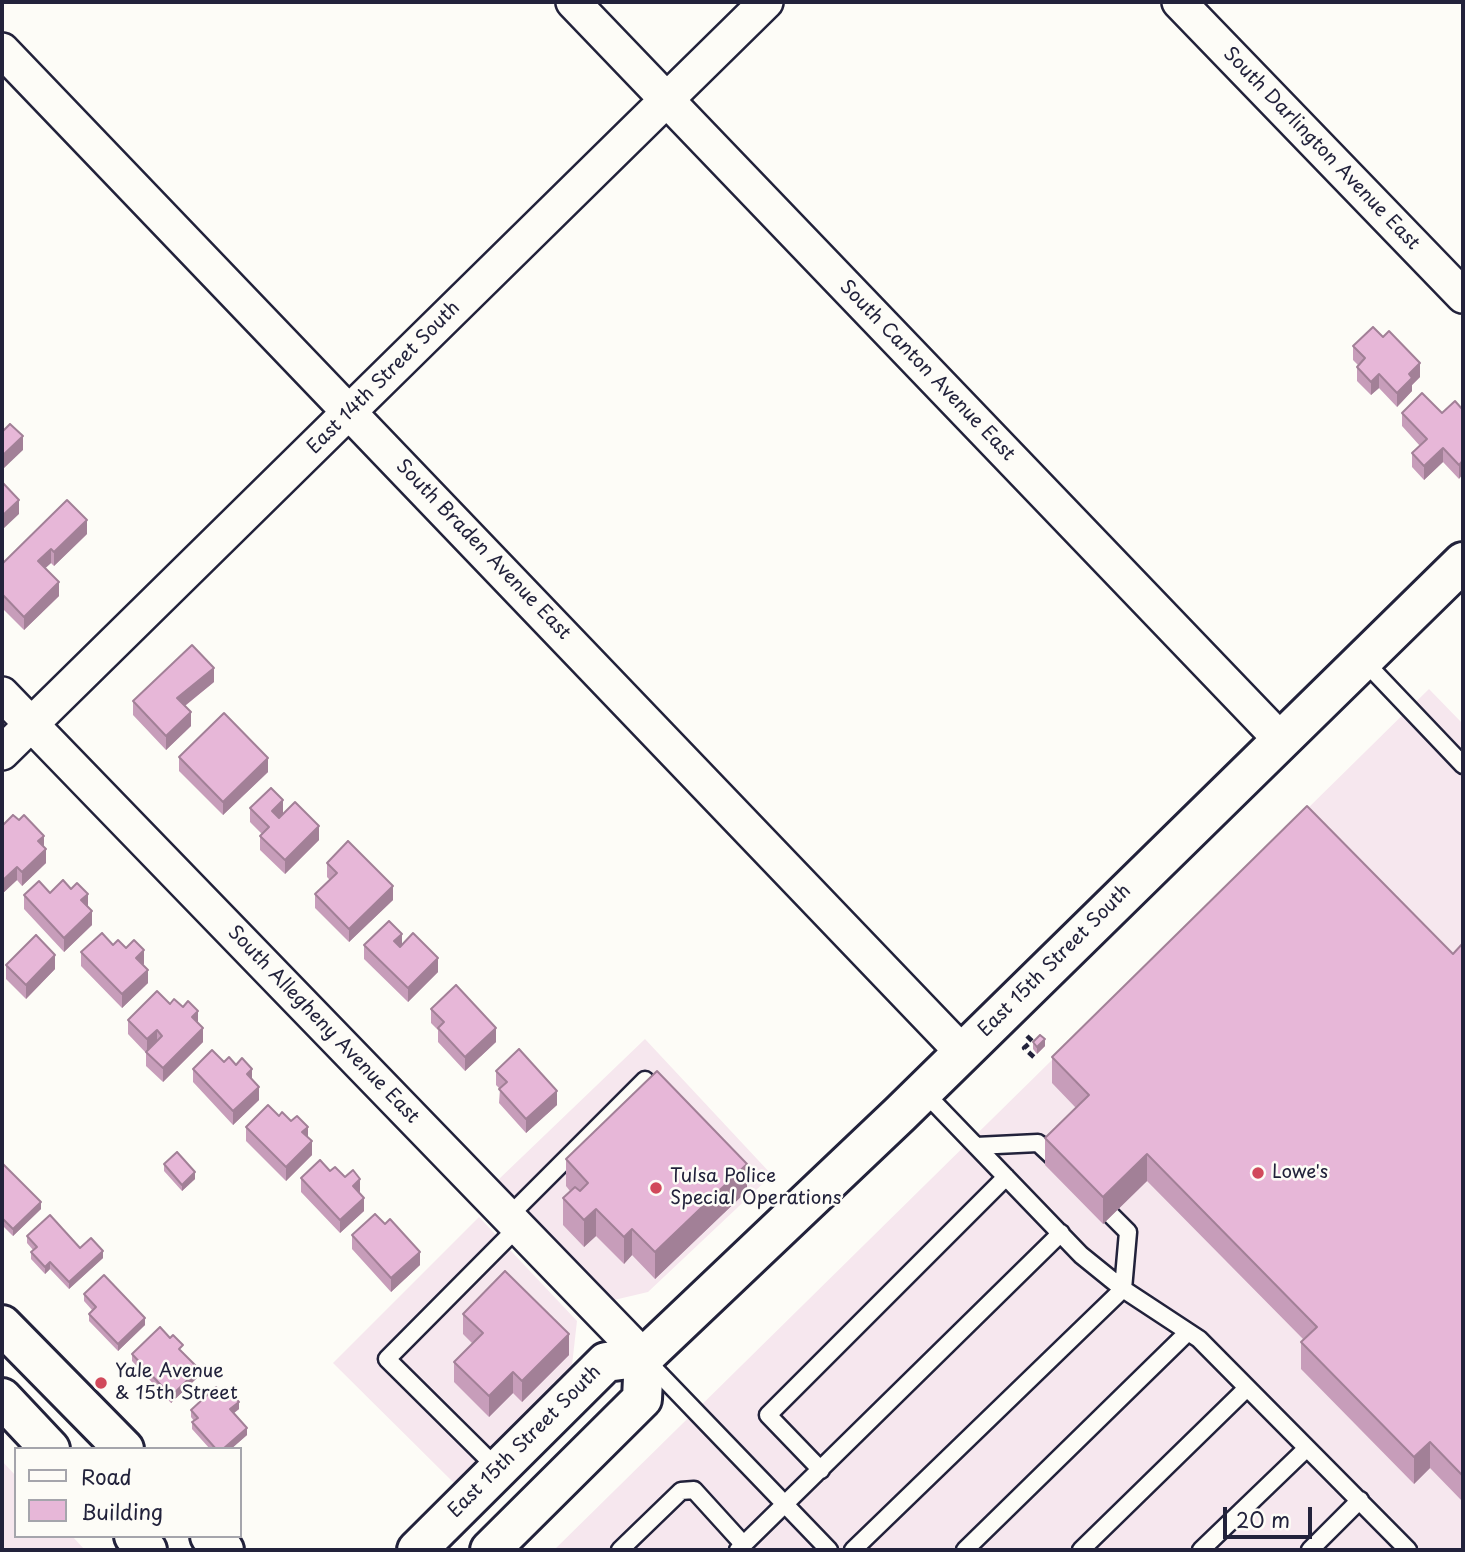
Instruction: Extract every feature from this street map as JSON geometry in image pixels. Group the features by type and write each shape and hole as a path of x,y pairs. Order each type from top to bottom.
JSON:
{"main road":[{"name":"East 15th Street South","path":"417,1550 606,1362 644,1357 963,1053 1463,562"},
{"path":"9,1344 122,1447"},
{"path":"490,1550 642,1399 644,1357"},
{"path":"2,1398 48,1447"}],"street":[{"name":"South Canton Avenue East","path":"573,2 1281,740"},
{"name":"East 14th Street South","path":"2,753 766,2"},
{"name":"South Darlington Avenue East","path":"1179,2 1463,296"},
{"name":"South Braden Avenue East","path":"2,50 351,411 963,1053"},
{"name":"South Allegheny Avenue East","path":"2,694 644,1357"}],"lane":[{"path":"1362,660 1463,765"},
{"path":"498,1469 387,1359 645,1080"},
{"path":"923,1091 1061,1233 1123,1289 1188,1332 1408,1550"},
{"path":"976,1146 1038,1143 1053,1157"},
{"path":"821,1470 768,1415 1006,1177"},
{"path":"853,1550 1123,1289 1128,1232 1112,1216"},
{"path":"620,1550 681,1491 694,1490 741,1548 1061,1233"},
{"path":"965,1550 1188,1332"},
{"path":"644,1357 829,1550"},
{"path":"1080,1550 1247,1388"},
{"path":"1201,1550 1307,1448"},
{"path":"1310,1550 1360,1500"}],"shaded area":[{"path":"1429,689 1463,724 1463,1550 554,1550"},
{"path":"645,1039 772,1175 648,1292 614,1300 498,1180"},
{"path":"479,1217 577,1321 572,1365 454,1483 333,1363"},
{"path":"2,1461 14,1474 14,1538 74,1538 85,1550 2,1550"}],"building":[{"path":"1373,327 1383,337 1389,331 1420,363 1409,374 1412,378 1397,393 1379,374 1371,382 1357,367 1365,358 1353,346"},
{"path":"1422,393 1442,413 1455,401 1463,410 1463,460 1459,465 1443,448 1424,466 1412,453 1427,439 1402,413"},
{"path":"10,424 23,436 2,456 2,432"},
{"path":"2,482 19,500 2,516"},
{"path":"67,500 87,520 54,552 51,549 38,561 59,582 24,617 2,594 2,564"},
{"path":"192,645 214,668 177,698 191,712 166,736 133,701"},
{"path":"224,713 268,758 223,802 179,757"},
{"path":"271,788 283,800 272,811 279,818 295,802 319,826 285,860 260,836 269,827 250,808"},
{"name":"Lowe's","path":"1307,806 1453,954 1463,943 1463,1476 1430,1442 1414,1457 1301,1342 1317,1327 1147,1154 1103,1197 1045,1138 1089,1095 1052,1057"},
{"path":"13,815 19,820 24,815 44,836 38,841 46,849 22,872 17,867 2,881 2,826"},
{"path":"348,841 393,886 349,929 315,894 337,873 327,863"},
{"path":"63,880 71,889 77,883 88,894 81,900 92,911 64,938 24,895 39,881 50,893"},
{"path":"389,921 402,934 394,941 400,947 413,933 438,958 408,988 364,945"},
{"path":"102,933 113,945 118,940 126,948 134,940 144,950 136,958 148,970 122,994 81,952"},
{"path":"36,935 55,955 26,985 6,965"},
{"path":"456,985 496,1028 465,1057 438,1028 444,1022 431,1009"},
{"path":"157,991 170,1004 174,999 183,1007 188,1001 198,1011 192,1017 203,1028 163,1068 146,1052 162,1036 157,1030 147,1039 128,1020"},
{"path":"1040,1035 1045,1039 1037,1047 1033,1042"},
{"path":"519,1049 557,1091 526,1119 499,1089 507,1082 496,1071"},
{"path":"212,1050 224,1062 229,1057 236,1065 242,1058 252,1069 247,1074 259,1087 233,1111 193,1069"},
{"name":"Tulsa Police Special Operations","path":"657,1071 747,1164 655,1252 632,1229 624,1237 596,1209 584,1220 563,1198 575,1187 580,1191 588,1183 566,1159"},
{"path":"268,1105 279,1116 282,1112 291,1121 297,1116 308,1127 302,1132 312,1141 286,1167 246,1127"},
{"path":"177,1152 195,1172 182,1185 164,1164"},
{"path":"320,1160 330,1171 335,1167 345,1177 353,1170 360,1179 353,1186 364,1198 340,1220 301,1178"},
{"path":"2,1163 41,1202 13,1229 2,1218"},
{"path":"375,1214 385,1224 390,1219 420,1252 391,1278 352,1235"},
{"path":"50,1215 80,1248 91,1238 103,1251 69,1282 50,1262 45,1267 31,1252 37,1247 27,1236"},
{"path":"505,1271 569,1334 522,1381 513,1372 489,1396 454,1362 483,1333 463,1314"},
{"path":"104,1275 145,1318 118,1344 89,1314 96,1307 84,1294"},
{"path":"160,1327 170,1338 173,1335 183,1345 179,1349 199,1369 171,1396 132,1354"},
{"path":"216,1387 223,1395 228,1390 239,1402 230,1409 247,1428 225,1447 214,1447 192,1422 198,1418 191,1410"}],"place":[{"name":"Lowe's","path":"1258,1173"},
{"name":"Tulsa Police Special Operations","path":"656,1188"},
{"name":"Yale Avenue & 15th Street","path":"101,1383"}]}
